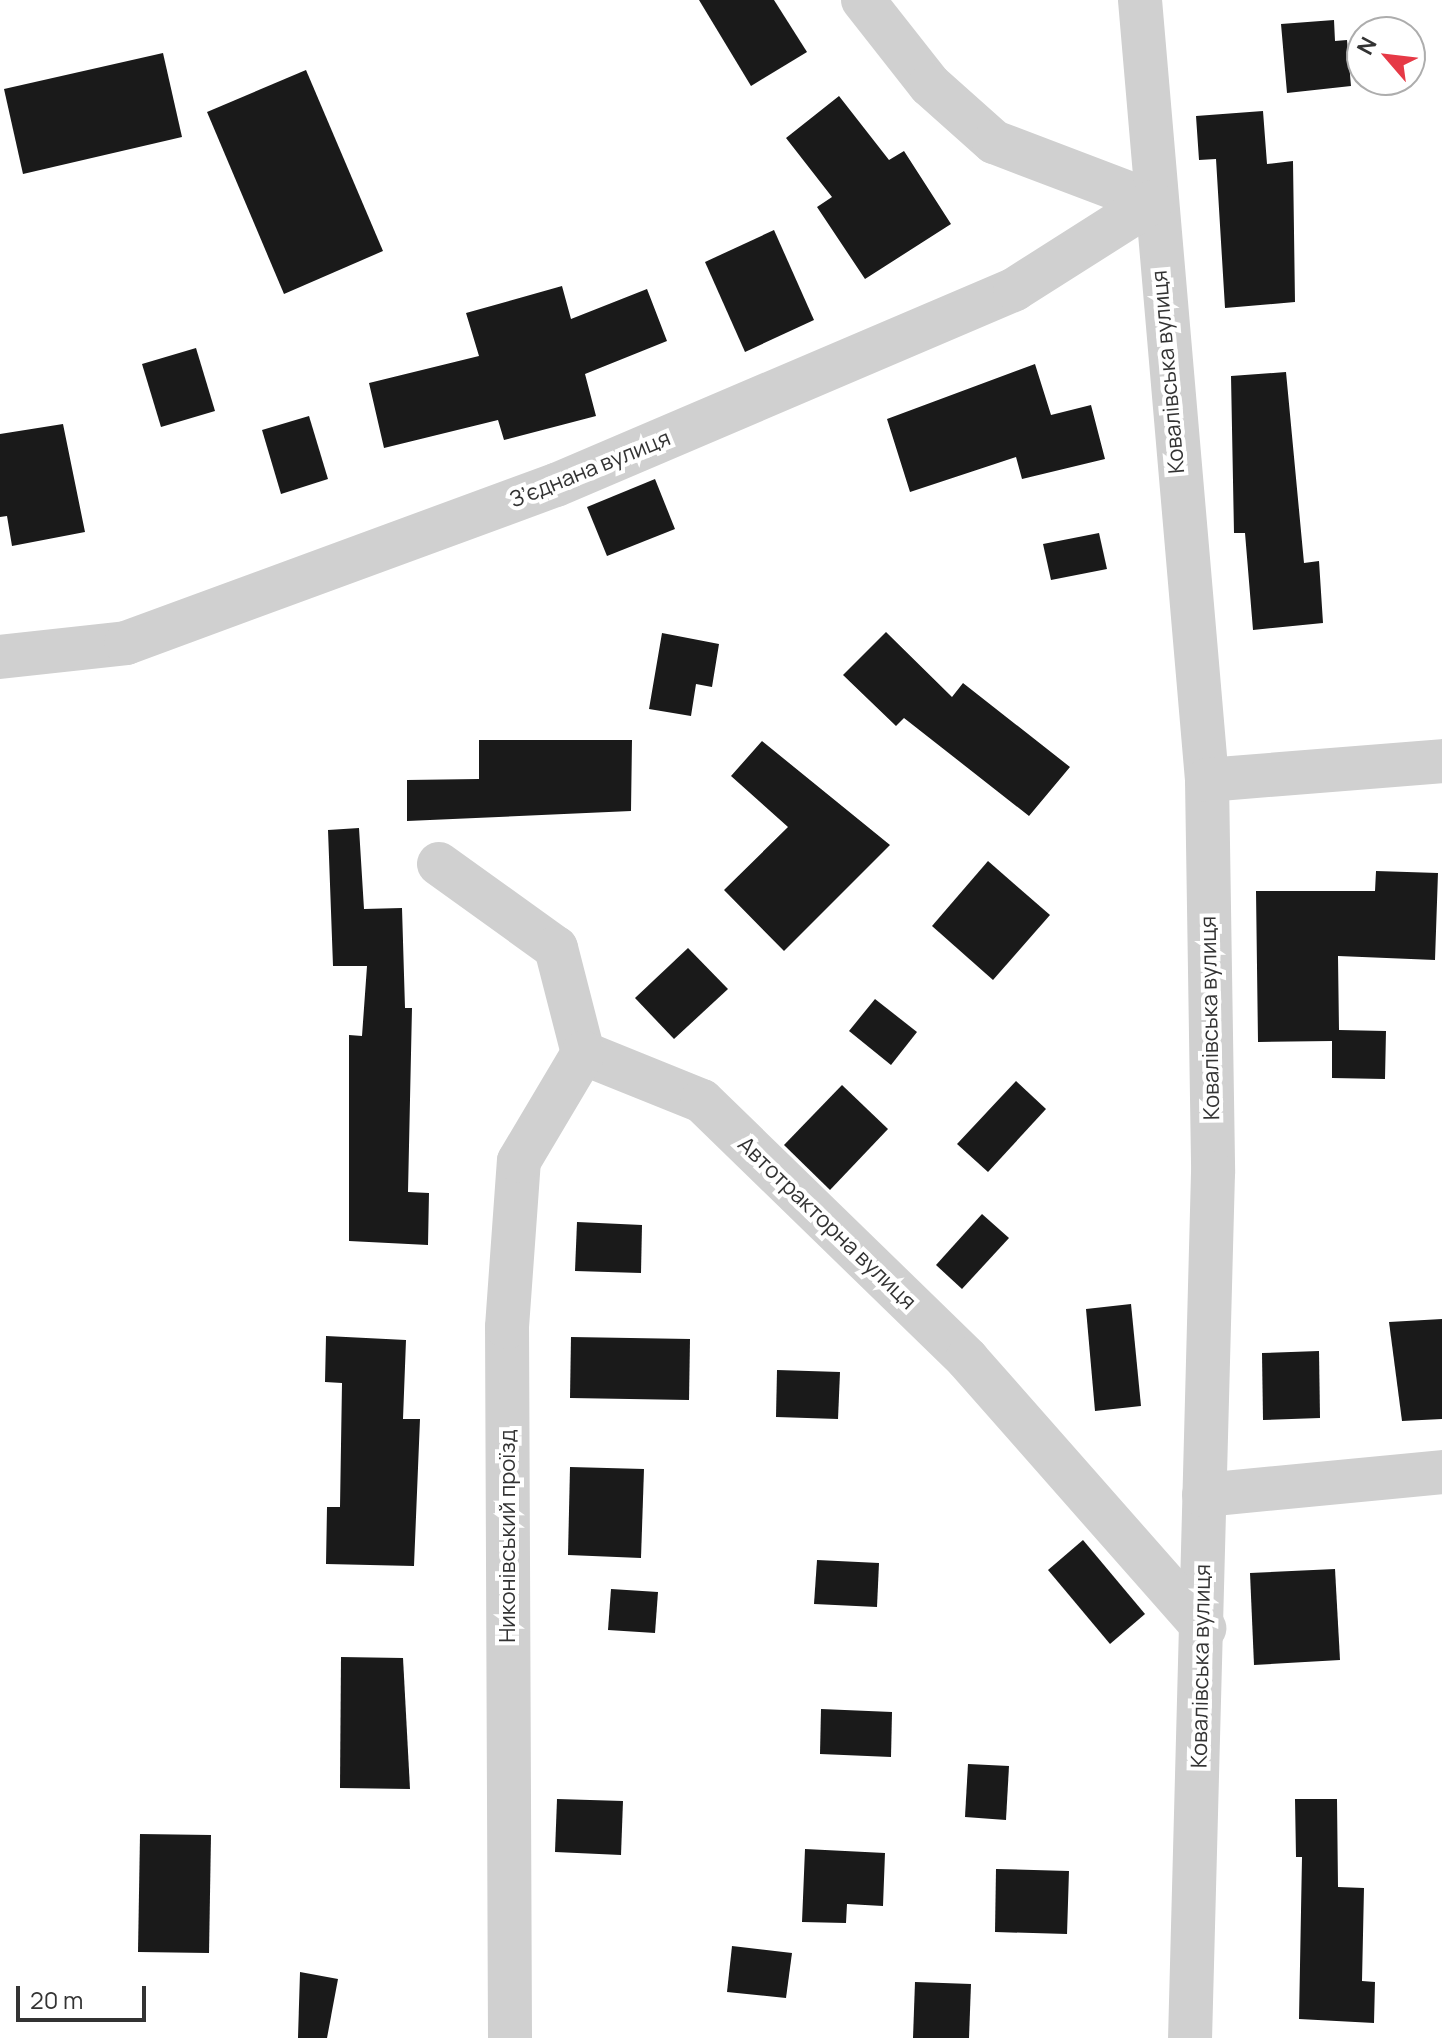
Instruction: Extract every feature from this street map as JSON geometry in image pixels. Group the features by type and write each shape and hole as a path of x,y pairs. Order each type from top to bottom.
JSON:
{"street":[{"path":"863,0 930,85 994,142 1152,202"},
{"name":"Ковалівська вулиця","path":"1140,0 1152,202 1207,780 1213,1173 1204,1495 1204,1628 1190,2038"},
{"name":"З’єднана вулиця","path":"0,657 126,643 556,485 1015,289 1152,202"},
{"path":"1207,780 1442,761"},
{"path":"439,864 556,948 583,1053"},
{"name":"Автотракторна вулиця","path":"583,1053 702,1101 967,1359 1204,1628"},
{"name":"Никонівський проїзд","path":"510,2038 507,1327 519,1161 583,1053"},
{"path":"1204,1495 1442,1472"}],"building":[{"path":"699,0 774,0 807,52 751,86"},
{"path":"1334,20 1335,41 1346,40 1346,87 1287,93 1281,24"},
{"path":"163,53 182,137 23,174 4,89"},
{"path":"306,70 383,251 284,294 207,112"},
{"path":"839,96 889,160 904,151 951,224 865,279 817,207 832,197 786,138"},
{"path":"1263,111 1267,164 1293,161 1295,302 1225,308 1216,159 1199,160 1196,116"},
{"path":"774,230 814,320 745,352 705,262"},
{"path":"562,286 571,319 647,289 667,341 585,374 596,416 504,440 498,420 384,448 369,383 479,356 466,313"},
{"path":"196,348 215,411 161,427 142,364"},
{"path":"1035,364 1051,415 1091,405 1105,459 1022,479 1016,457 910,492 887,419"},
{"path":"1286,372 1304,563 1319,561 1323,623 1253,630 1245,533 1234,533 1231,376"},
{"path":"309,416 328,479 281,494 262,430"},
{"path":"63,424 85,532 12,546 7,516 0,517 0,434"},
{"path":"655,479 675,529 607,556 587,507"},
{"path":"1099,533 1107,569 1051,580 1043,544"},
{"path":"886,632 952,697 963,683 1070,767 1029,816 904,718 896,726 843,675"},
{"path":"662,633 719,644 712,687 696,684 691,716 649,709"},
{"path":"479,740 632,740 631,811 407,821 407,780 479,779"},
{"path":"762,741 890,845 784,951 724,890 788,827 731,776"},
{"path":"359,828 364,909 402,908 405,1008 412,1008 408,1192 429,1193 428,1245 349,1241 349,1035 362,1036 367,966 333,966 328,830"},
{"path":"988,861 1050,915 993,980 932,926"},
{"path":"1376,871 1438,873 1435,960 1338,956 1339,1030 1386,1031 1385,1079 1332,1078 1332,1041 1258,1042 1256,891 1375,891"},
{"path":"688,948 728,989 674,1039 635,998"},
{"path":"875,999 917,1032 891,1065 849,1031"},
{"path":"1016,1081 1046,1109 988,1172 957,1144"},
{"path":"842,1085 888,1129 830,1190 784,1145"},
{"path":"982,1214 1009,1238 962,1289 936,1265"},
{"path":"577,1222 642,1225 641,1273 575,1271"},
{"path":"1131,1304 1141,1406 1095,1411 1086,1309"},
{"path":"1442,1319 1442,1419 1402,1421 1389,1322"},
{"path":"326,1336 406,1340 403,1419 420,1419 414,1566 326,1564 327,1507 340,1507 342,1383 325,1382"},
{"path":"571,1337 690,1339 689,1400 570,1398"},
{"path":"1319,1351 1320,1418 1263,1420 1262,1353"},
{"path":"777,1370 840,1372 838,1419 776,1417"},
{"path":"570,1467 644,1469 641,1558 568,1555"},
{"path":"1083,1540 1145,1614 1110,1644 1048,1570"},
{"path":"817,1560 879,1563 877,1607 814,1604"},
{"path":"1335,1569 1340,1660 1254,1665 1250,1573"},
{"path":"611,1589 658,1592 655,1633 608,1630"},
{"path":"341,1657 403,1658 410,1789 340,1788"},
{"path":"821,1709 892,1712 891,1757 820,1754"},
{"path":"968,1764 1009,1766 1006,1820 965,1817"},
{"path":"557,1799 623,1801 621,1855 555,1852"},
{"path":"1295,1799 1337,1799 1338,1887 1364,1888 1362,1981 1375,1982 1374,2023 1299,2019 1302,1857 1296,1857"},
{"path":"140,1834 211,1835 209,1953 138,1952"},
{"path":"805,1849 885,1853 883,1906 847,1904 846,1923 802,1922"},
{"path":"996,1869 1069,1871 1067,1934 995,1932"},
{"path":"732,1946 792,1953 786,1998 727,1992"},
{"path":"300,1972 338,1979 327,2038 298,2038"},
{"path":"915,1982 971,1984 969,2038 913,2038"}]}
